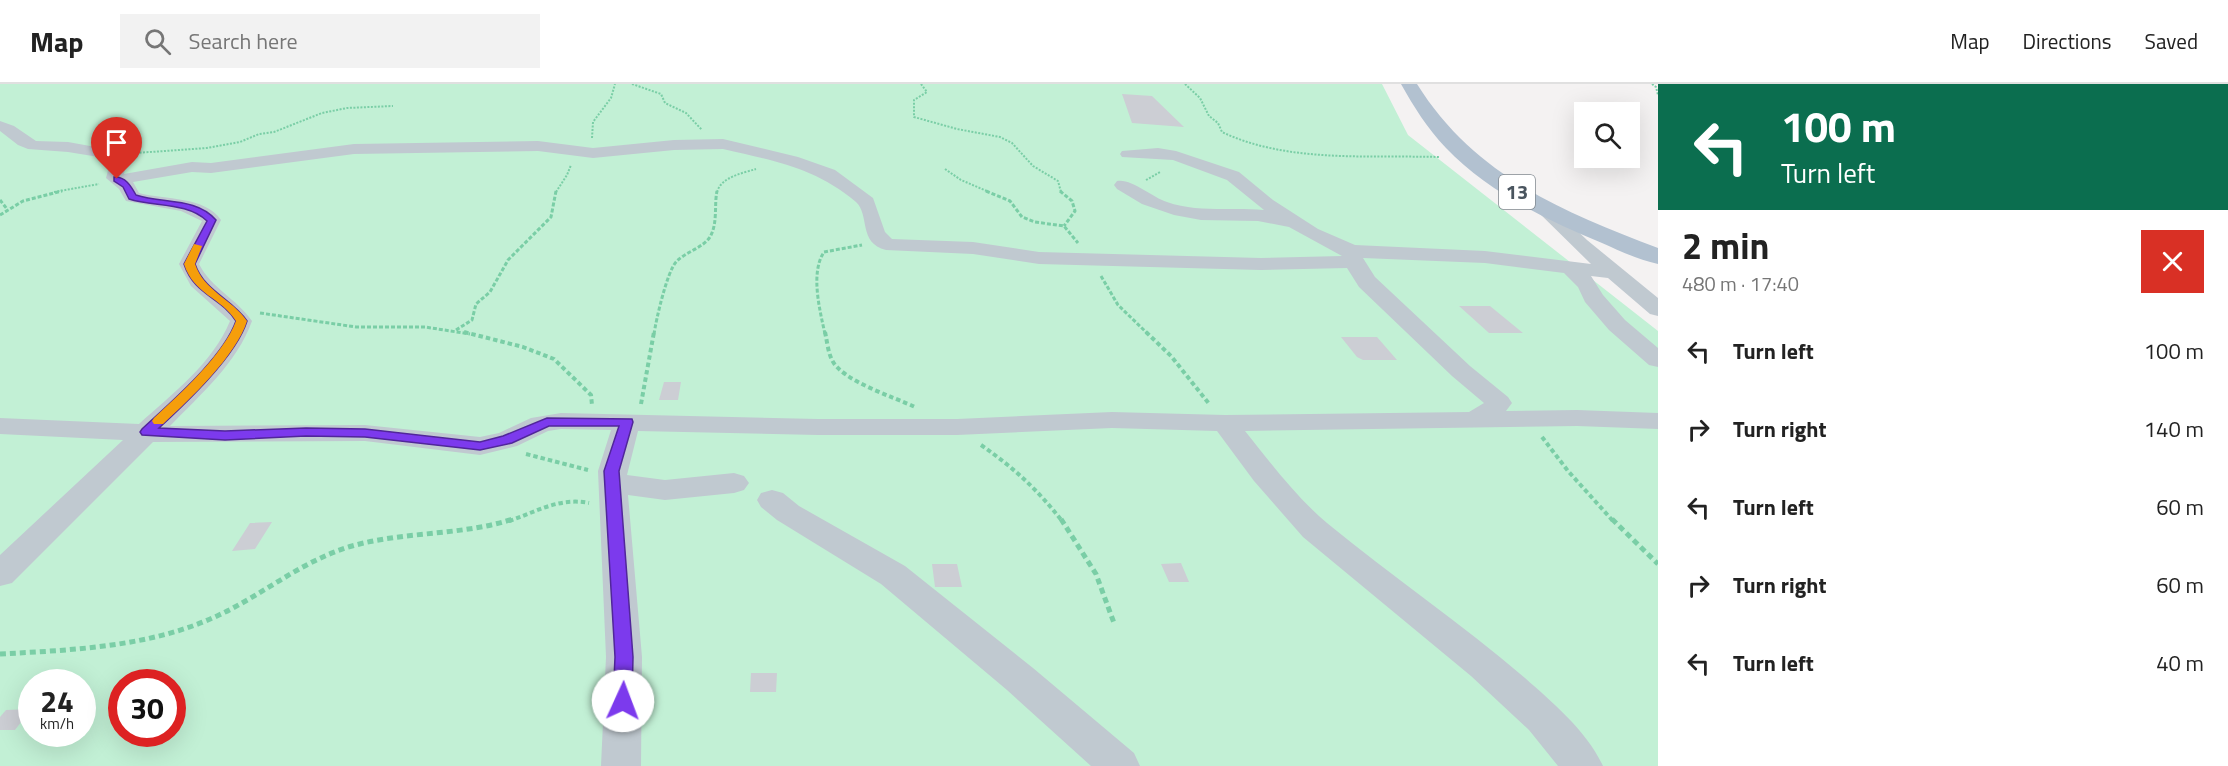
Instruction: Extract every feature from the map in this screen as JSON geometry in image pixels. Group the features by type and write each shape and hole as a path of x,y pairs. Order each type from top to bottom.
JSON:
{"main road":[{"name":"13","path":"1409,84 1416,100 1439,129 1470,158 1543,208 1652,251"}],"street":[{"path":"0,126 34,146 68,147 117,155 119,159 117,179"},
{"path":"117,179 192,167 212,168 354,149 514,146 585,152 710,143 744,147 792,160 828,174 867,202 876,234 886,244 917,248 973,248 1039,258 1261,264 1352,257 1485,257 1616,273"},
{"path":"1128,154 1158,153 1176,156 1233,176 1267,204 1352,257 1367,282 1461,371 1499,403 1473,420"},
{"path":"0,574 187,394 220,355 239,329 242,321 235,311 204,288 193,276 189,264 212,220 203,212 180,205 132,197 127,186 117,179"},
{"path":"1123,185 1149,201 1176,212 1260,214 1278,218 1311,233"},
{"path":"1543,208 1580,244 1658,309"},
{"path":"1570,267 1588,285 1593,297 1617,325 1658,360"},
{"path":"0,426 215,435 365,433 470,446 493,445 547,422 593,420 818,427 957,427 1112,420 1225,423 1577,418 1658,421"},
{"path":"621,766 624,657 612,471 632,422"},
{"path":"1225,423 1264,474 1314,529 1484,665 1543,718 1583,766"},
{"path":"613,493 734,483"},
{"path":"772,500 788,513 893,575 1020,679 1120,766"}],"path":[{"path":"455,330 472,320 476,304 490,292 508,261 551,218 555,211 554,198 557,189 595,142 590,129 613,95 615,84"},
{"path":"632,84 660,94 665,103 694,119 710,143"},
{"path":"921,84 927,92 914,100 914,117 957,129 1000,137 1012,143 1033,166 1058,181 1060,191 1072,201 1075,211 1064,226"},
{"path":"1185,84 1200,98 1209,116 1218,123 1222,132 1237,139 1302,153 1470,158"},
{"path":"1652,84 1656,87 1658,96"},
{"path":"117,155 207,148 240,142 259,134 274,132 322,113 347,108 393,106"},
{"path":"632,422 650,361 656,317 675,263 710,237 717,208 715,199 718,187 739,174 792,160"},
{"path":"945,169 961,180 1010,201 1022,217 1035,222 1064,226 1118,305 1171,356 1225,423"},
{"path":"0,215 18,201 31,197 117,179"},
{"path":"1,202 7,209"},
{"path":"886,244 840,248 824,252 820,258 817,295 832,364 863,384 918,408"},
{"path":"235,311 356,327 425,327 455,330 523,347 554,359 591,395 593,420"},
{"path":"1530,419 1548,448 1568,471 1632,541 1658,564"},
{"path":"957,427 1012,466 1049,504 1096,574 1114,623"},
{"path":"0,654 114,643 161,634 200,623 221,614 327,555 375,539 445,533 481,527 563,501 613,493 596,472 493,445"}],"green space":[{"path":"0,84 1382,84 1408,135 1658,331 1658,766 0,766"}],"building":[{"path":"1122,94 1152,96 1184,127 1132,123"},
{"path":"1459,306 1490,306 1523,333 1489,333"},
{"path":"1341,337 1377,337 1397,360 1363,360 1357,357"},
{"path":"664,382 681,382 678,400 659,400"},
{"path":"272,522 255,549 232,551 250,523"},
{"path":"1181,563 1189,582 1169,582 1161,564"},
{"path":"932,564 957,564 962,587 935,587"},
{"path":"751,673 777,673 776,692 750,692"},
{"path":"6,710 18,710 18,726 15,730 0,730 0,717"}],"slow traffic":[{"path":"158,421 213,365 239,329 242,321 235,311 204,288 193,276 189,264 197,246"}],"route":[{"path":"117,179 127,186 132,197 180,205 203,212 212,220 189,264 193,276 204,288 219,297 235,311 242,321 239,329 213,365 187,394 147,432 186,435 365,433 480,446 493,445 507,440 547,422 593,420 627,422 612,471 624,657 623,701"}]}
